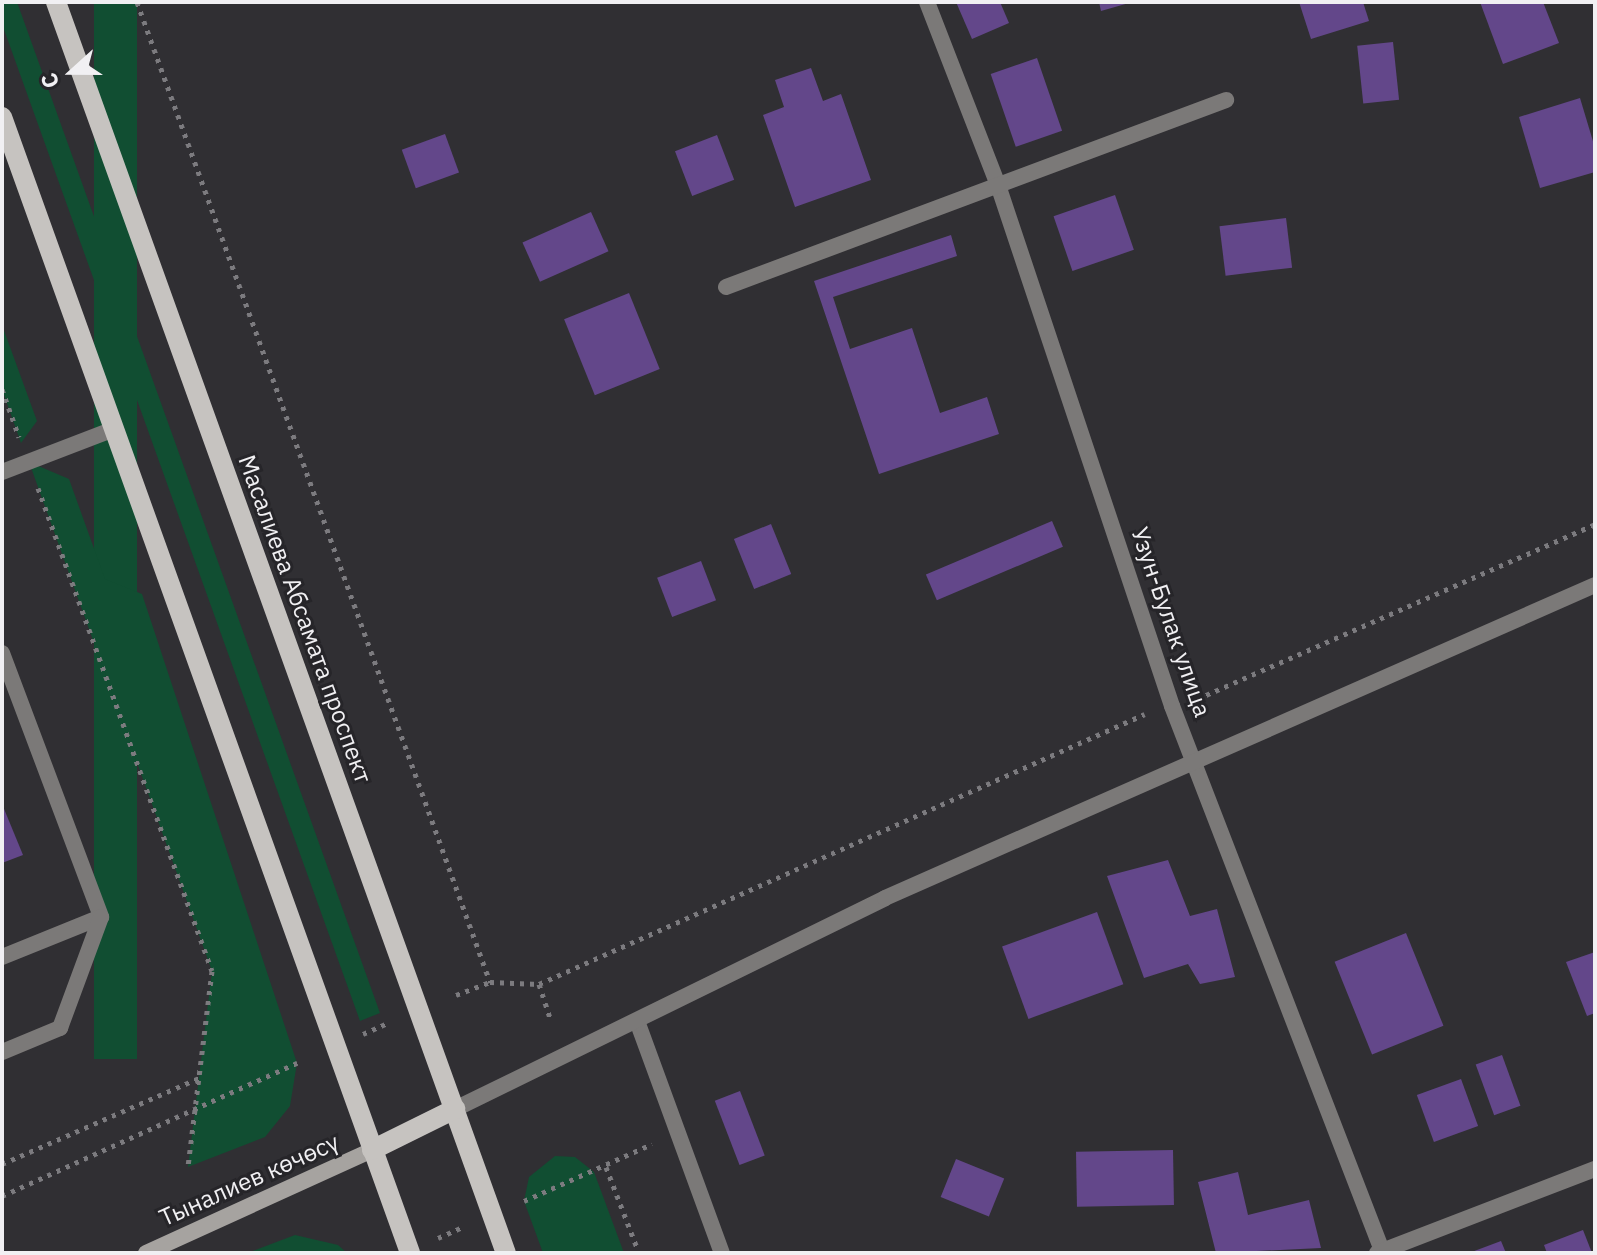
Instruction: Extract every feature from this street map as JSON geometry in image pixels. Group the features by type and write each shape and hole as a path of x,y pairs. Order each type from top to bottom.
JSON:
{"main road":[{"name":"Масалиева Абсамата проспект","path":"56,2 506,1253"},
{"path":"2,117 410,1253"},
{"path":"372,1150 455,1109"},
{"name":"Тыналиев көчөсү","path":"146,1253 372,1150"}],"street":[{"name":"Узун-Булак улица","path":"927,2 998,185 1172,706 1381,1252"},
{"path":"726,287 1226,100"},
{"path":"2,472 114,429"},
{"path":"455,1109 1193,757 1595,585"},
{"path":"2,653 101,917 60,1028 2,1052"},
{"path":"2,957 101,917"},
{"path":"637,1021 722,1253"},
{"path":"1381,1252 1595,1169"}],"path":[{"path":"137,2 490,982"},
{"path":"2,389 212,971 188,1167"},
{"path":"456,995 490,982 539,984 1133,717 1208,696 1595,524"},
{"path":"539,984 550,1017"},
{"path":"363,1034 388,1023"},
{"path":"2,1196 297,1063"},
{"path":"2,1164 200,1077"},
{"path":"524,1201 606,1167 677,1130"},
{"path":"606,1167 639,1253"},
{"path":"438,1238 463,1227"}],"green space":[{"path":"2,2 17,2 380,1013 360,1021 2,24"},
{"path":"94,2 137,2 137,1059 94,1059"},
{"path":"2,325 37,421 21,443 2,389"},
{"path":"29,462 69,479 105,579 142,594 297,1063 290,1106 265,1137 188,1167 212,971"},
{"path":"555,1156 575,1157 594,1172 624,1253 543,1253 524,1201 529,1177"},
{"path":"295,1235 338,1245 347,1253 247,1253"}],"building":[{"path":"956,2 1000,2 1009,23 972,39"},
{"path":"1099,2 1129,2 1129,3 1101,11"},
{"path":"1299,2 1363,2 1369,21 1311,39"},
{"path":"1480,2 1543,2 1559,43 1503,64"},
{"path":"1393,42 1399,100 1363,103 1357,46"},
{"path":"1037,58 1062,131 1016,147 991,74"},
{"path":"811,68 823,101 841,94 871,180 795,207 763,115 784,107 775,80"},
{"path":"1580,98 1595,148 1595,172 1540,188 1519,117"},
{"path":"445,134 459,173 416,188 402,150"},
{"path":"717,135 734,180 692,196 675,151"},
{"path":"1115,195 1134,250 1072,271 1054,216"},
{"path":"591,212 608,251 540,282 522,243"},
{"path":"1286,218 1292,268 1226,276 1219,226"},
{"path":"951,235 957,256 833,297 850,349 912,328 940,413 987,397 999,434 879,474 814,281"},
{"path":"629,293 660,369 595,395 564,319"},
{"path":"1052,521 1063,547 937,600 926,575"},
{"path":"771,524 791,574 754,589 734,539"},
{"path":"701,561 716,600 672,617 657,578"},
{"path":"2,804 23,855 2,863"},
{"path":"1168,860 1190,916 1217,909 1235,977 1200,984 1188,964 1144,978 1107,876"},
{"path":"1097,912 1123,984 1028,1019 1002,947"},
{"path":"1406,933 1443,1026 1372,1055 1335,962"},
{"path":"1595,952 1595,1013 1587,1016 1566,962"},
{"path":"1502,1055 1520,1106 1494,1115 1476,1065"},
{"path":"1461,1079 1478,1126 1434,1142 1417,1095"},
{"path":"740,1091 765,1155 740,1165 715,1101"},
{"path":"1173,1150 1174,1205 1077,1207 1076,1152"},
{"path":"956,1159 1004,1178 989,1216 941,1197"},
{"path":"1238,1172 1248,1215 1309,1200 1321,1248 1216,1253 1198,1182"},
{"path":"1583,1230 1592,1253 1547,1253 1544,1245"},
{"path":"1501,1241 1506,1253 1469,1253"}]}
